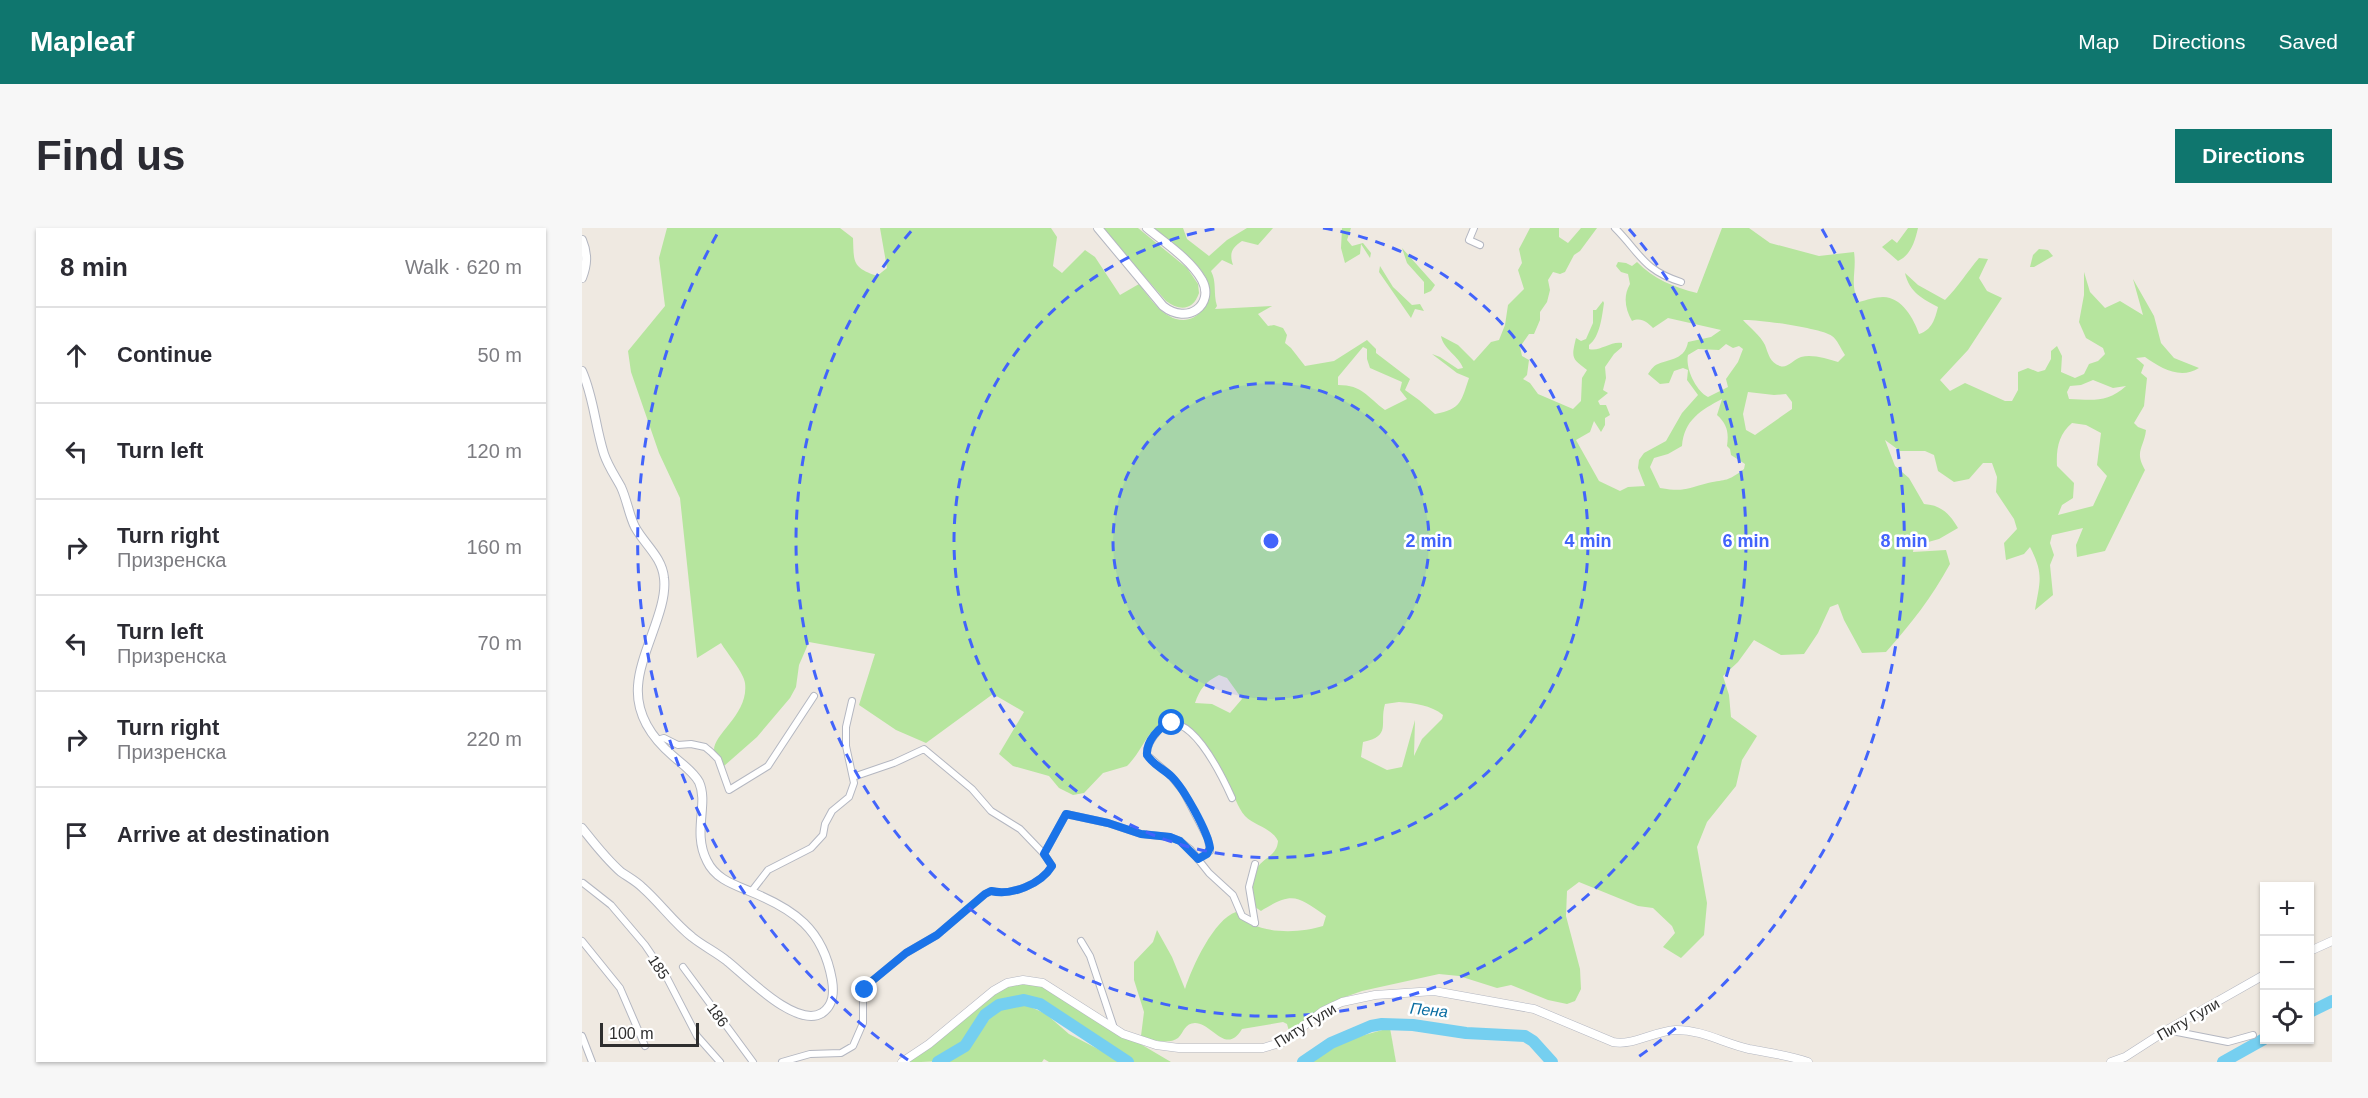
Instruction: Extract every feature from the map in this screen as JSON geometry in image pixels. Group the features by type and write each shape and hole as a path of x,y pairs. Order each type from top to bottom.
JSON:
{"main road":[{"path":"1098,228 1163,306 1176,314 1186,315 1193,312 1204,296 1205,289 1201,279 1185,260 1147,228"},
{"path":"582,240 586,249 587,262 582,278"},
{"path":"582,371 592,398 606,459 621,487 636,529 657,556 665,583 643,658 638,689 642,713 657,740 692,773 699,784 702,796 700,845 708,864 721,879 777,904 801,919 816,937 826,958 834,992 833,999 823,1012 812,1015 796,1011 771,999 724,958 682,928 641,886 615,865 582,828"}],"street":[{"path":"1474,228 1469,240 1480,245"},
{"path":"1615,228 1649,267 1681,282"},
{"path":"657,740 664,738 678,745 705,747 718,759 729,790 768,766 814,696"},
{"path":"751,892 768,870 811,848 823,835 828,817 849,797 854,783 846,746 846,727 852,701"},
{"path":"1198,859 1209,851 1208,839 1177,782 1147,755 1147,748 1159,730 1167,723 1172,723 1181,725 1192,733 1220,775 1232,798"},
{"path":"782,1062 798,1056 841,1053 853,1046 863,1023 865,990 872,981 906,953 937,935 985,894 991,891 1001,893 1017,890 1046,875 1052,866 1020,829 991,811 972,789 924,748 894,763 853,777"},
{"path":"1044,854 1066,814 1108,823 1141,834 1170,837 1180,841 1235,898 1242,916 1255,922 1249,887 1255,864"},
{"name":"185","path":"583,884 611,905 639,938 666,976 697,1035 720,1062"},
{"path":"582,941 620,988 645,1046"},
{"path":"1081,941 1090,956 1114,1029"},
{"path":"2314,949 2332,941"},
{"name":"186","path":"683,967 753,1062"},
{"name":"Питу Гули","path":"2111,1062 2125,1057 2167,1030 2260,978"},
{"name":"Питу Гули","path":"902,1062 929,1044 993,991 1017,980 1042,983 1114,1029 1156,1045 1212,1049 1263,1048 1283,1042 1323,1011 1342,1002 1375,994 1434,991 1534,1009 1613,1042 1626,1043 1656,1033 1689,1030 1748,1048 1793,1056 1808,1062"},
{"path":"2167,1030 2228,1042 2253,1035"},
{"path":"582,1036 592,1062"}],"green space":[{"path":"667,228 840,228 853,238 854,259 859,267 877,276 887,268 880,228 1051,228 1057,237 1053,266 1062,273 1085,250 1095,257 1120,295 1139,284 1155,305 1170,317 1185,320 1193,318 1204,307 1209,292 1208,284 1195,262 1153,228 1183,228 1187,239 1209,256 1227,240 1247,228 1273,228 1258,245 1242,241 1236,246 1231,254 1233,265 1222,260 1211,271 1217,306 1215,309 1272,306 1258,314 1268,326 1283,328 1287,335 1285,343 1305,366 1334,361 1367,340 1376,349 1376,353 1410,379 1405,390 1435,414 1451,410 1459,403 1469,378 1457,373 1432,354 1458,369 1463,368 1442,341 1441,336 1458,345 1474,361 1491,342 1499,340 1505,325 1508,305 1524,289 1518,270 1522,263 1519,249 1530,228 1559,228 1559,237 1568,243 1581,228 1597,228 1580,251 1574,255 1565,272 1560,274 1553,272 1548,280 1550,290 1547,302 1540,312 1540,320 1534,334 1529,334 1520,347 1522,356 1529,360 1527,375 1523,379 1530,383 1538,394 1573,409 1581,401 1582,378 1587,370 1574,357 1576,338 1581,341 1586,339 1593,323 1593,310 1596,310 1603,301 1600,326 1589,349 1622,343 1622,347 1605,367 1606,378 1603,390 1608,393 1598,401 1600,405 1606,405 1610,415 1605,418 1605,425 1601,432 1594,421 1590,432 1576,440 1599,481 1620,491 1628,487 1645,486 1638,468 1639,460 1644,453 1666,441 1682,413 1698,395 1687,380 1688,370 1683,368 1674,371 1669,383 1660,384 1648,374 1656,365 1681,355 1688,342 1711,337 1721,330 1668,318 1653,328 1641,320 1632,321 1626,302 1626,293 1630,284 1628,274 1621,272 1616,266 1618,262 1632,266 1637,262 1664,282 1697,293 1722,228 1749,228 1770,243 1819,256 1854,252 1854,290 1859,302 1883,297 1896,301 1906,310 1919,334 1930,327 1938,307 1913,290 1905,273 1918,285 1945,300 1979,258 1988,259 1979,278 1987,291 2002,298 1968,350 1940,380 1950,391 1965,383 2005,401 2012,401 2018,390 2018,372 2028,368 2038,372 2045,370 2051,359 2051,351 2057,346 2062,356 2061,372 2075,378 2084,374 2089,364 2098,361 2105,354 2103,348 2086,338 2079,322 2084,295 2084,272 2090,292 2105,308 2120,301 2143,315 2133,279 2154,316 2161,343 2174,358 2199,368 2178,373 2145,357 2136,358 2144,365 2141,373 2147,378 2144,406 2134,423 2146,430 2140,454 2145,470 2105,551 2077,557 2076,545 2083,528 2052,535 2050,543 2054,555 2050,565 2053,595 2035,610 2039,584 2037,564 2030,547 2024,554 2006,560 2004,543 2017,529 2014,519 1996,492 1997,477 1992,463 1983,463 1969,479 1954,482 1938,471 1934,455 1925,451 1900,451 1885,440 1895,466 1909,478 1924,504 1944,511 1958,528 1939,539 1914,546 1913,552 1946,550 1950,564 1921,610 1886,652 1862,653 1838,604 1830,607 1818,633 1804,654 1781,655 1754,640 1738,662 1723,676 1729,695 1731,717 1757,736 1742,760 1736,786 1707,822 1697,847 1707,903 1704,935 1681,958 1663,947 1675,933 1672,926 1653,908 1638,906 1579,882 1567,891 1566,916 1580,969 1581,989 1575,1001 1567,1004 1548,1000 1511,985 1497,988 1459,976 1439,974 1345,997 1328,1004 1289,1031 1287,1024 1283,1022 1242,1029 1236,1036 1225,1039 1201,1024 1192,1023 1178,1038 1165,1041 1141,1036 1144,1012 1134,980 1134,962 1153,942 1157,930 1172,957 1185,989 1205,945 1228,916 1236,912 1244,920 1265,929 1289,931 1323,926 1326,916 1301,900 1295,899 1281,901 1261,911 1255,907 1253,877 1260,864 1273,853 1278,841 1272,833 1245,816 1212,754 1188,726 1170,719 1162,723 1151,733 1127,766 1103,773 1084,793 1073,795 1059,788 1049,776 1013,766 999,754 1024,712 993,694 926,743 896,730 859,705 875,654 809,642 799,665 796,687 790,698 757,737 724,766 716,756 715,744 742,704 745,683 739,669 721,643 697,658 680,498 659,453 631,372 628,351 665,306 659,258","holes":["1743,320 1788,325 1826,333 1836,339 1845,355 1838,362 1806,356 1783,367 1772,360 1758,335","1726,344 1733,348 1739,346 1743,349 1738,362 1726,379 1728,387 1708,397 1699,390 1688,366 1688,355 1698,349 1719,350","1363,347 1367,349 1370,368 1402,382 1400,390 1407,399 1385,410 1359,389 1338,385 1338,377","2093,380 2113,388 2126,386 2106,398 2093,400 2069,399 2067,392 2070,386 2081,385","1748,392 1786,394 1792,402 1792,409 1755,435 1746,430 1743,414","1722,399 1717,415 1726,429 1727,446 1731,455 1745,464 1744,469 1727,479 1689,488 1680,490 1660,488 1650,467 1654,458 1668,454 1682,446 1686,429 1707,407","2072,423 2086,425 2101,433 2097,465 2107,476 2093,506 2058,515 2062,505 2073,498 2074,483 2057,466 2058,447 2064,432","1219,675 1227,678 1242,699 1230,713 1212,704 1195,703 1207,683","1399,702 1416,704 1443,715 1442,719 1422,739 1414,756 1415,720 1402,767 1387,770 1361,757 1363,742 1378,736 1383,728 1385,704"]},
{"path":"1102,228 1138,228 1187,268 1198,284 1199,293 1193,303 1181,308 1166,301"},
{"path":"1342,228 1351,228 1347,240 1352,246 1363,243 1371,253 1370,258 1361,244 1360,254 1345,263 1341,248"},
{"path":"1908,228 1918,228 1914,243 1898,261 1882,247 1892,239 1897,243"},
{"path":"1402,248 1435,285 1431,291 1424,294 1424,282 1407,263"},
{"path":"2039,249 2048,250 2053,256 2030,267 2033,255"},
{"path":"1380,266 1393,287 1412,305 1420,304 1424,311 1415,309 1411,318 1379,272"},
{"path":"1032,980 1171,1062 1128,1062 1040,1004 1018,1001 1002,1004 989,1011 961,1049 948,1058 939,1061 902,1062 998,987"},
{"path":"1022,1003 1046,1014 1069,1034 1123,1062 1049,1062 1044,1059 1042,1062 947,1062 969,1047 991,1017 1003,1007"},
{"path":"1390,1028 1396,1062 1309,1062 1337,1045"}],"waterway":[{"name":"Пена","path":"938,1062 965,1046 985,1015 999,1005 1024,1000 1040,1004 1128,1062"},
{"name":"Пена","path":"2314,1010 2332,1001"},
{"name":"Пена","path":"1303,1062 1331,1043 1371,1026 1382,1024 1413,1025 1466,1033 1525,1036 1533,1041 1552,1062"},
{"name":"Пена","path":"2223,1062 2260,1041"}],"route":[{"path":"865,990 872,981 906,953 937,935 985,894 991,891 1001,893 1017,890 1046,875 1052,866 1044,854 1066,814 1108,823 1141,834 1170,837 1185,844 1198,859 1207,854 1210,848 1208,839 1183,791 1171,776 1148,758 1146,752 1154,736 1167,723 1172,723"}]}
